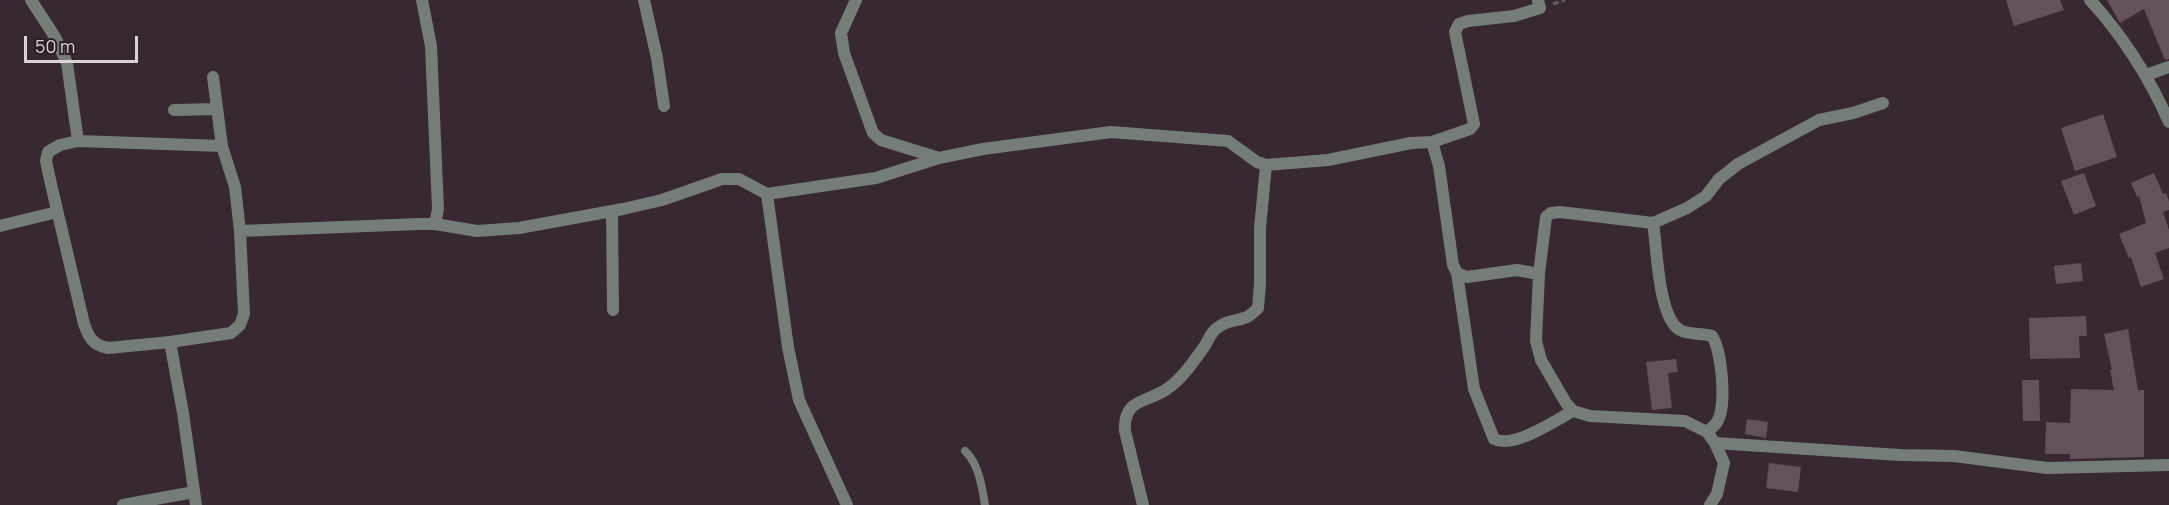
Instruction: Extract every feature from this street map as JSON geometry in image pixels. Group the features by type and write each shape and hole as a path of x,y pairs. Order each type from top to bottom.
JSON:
{"street":[{"path":"31,0 55,37 67,63 78,141"},
{"path":"422,0 431,46 433,78 438,209 435,224"},
{"path":"644,0 657,58 664,105"},
{"path":"856,0 841,33 844,53 873,133 881,140 939,158"},
{"path":"240,231 435,224 477,231 519,228 662,200 722,179 739,179 767,194 876,178 939,158 983,149 1111,132 1219,139 1228,141 1257,162 1266,165 1328,160 1411,143 1432,142 1470,129 1474,124 1455,32 1459,24 1514,16 1540,8 1538,0"},
{"path":"2090,0 2124,42 2146,75 2169,122"},
{"path":"2146,75 2169,67"},
{"path":"213,77 222,146 235,187 240,231 244,314 240,325 231,333 170,342 108,348 98,346 90,339 84,324 46,161 48,152 60,144 78,141 222,146"},
{"path":"1710,505 1717,494 1724,463 1707,432 1685,421 1604,418 1573,411 1541,360 1536,341 1539,274 1546,217 1551,213 1560,212 1653,223 1687,208 1706,196 1719,179 1738,164 1819,120 1853,113 1883,103"},
{"path":"174,110 217,109"},
{"path":"1432,142 1439,166 1474,389 1494,439 1504,442 1537,432 1573,411"},
{"path":"1143,505 1125,431 1128,410 1137,403 1167,389 1182,375 1197,357 1214,329 1230,320 1248,317 1258,308 1260,228 1266,165"},
{"path":"767,194 788,347 799,400 847,505"},
{"path":"612,211 613,310"},
{"path":"0,226 57,212"},
{"path":"1653,223 1665,308 1674,325 1682,332 1712,336 1717,343 1721,362 1722,408 1718,422 1707,432"},
{"path":"1457,273 1467,277 1517,270 1539,274"},
{"path":"170,342 196,505"},
{"path":"1715,443 1900,455 1954,456 2047,468 2169,465"},
{"path":"123,505 194,492"}],"lane":[{"path":"965,451 972,457 975,465 985,505"}],"building":[{"path":"2006,0 2060,0 2064,10 2014,26"},
{"path":"2107,0 2169,0 2169,59 2165,60 2144,9 2120,23"},
{"path":"2103,114 2117,157 2075,171 2061,128"},
{"path":"2084,173 2096,206 2074,215 2061,181"},
{"path":"2154,173 2163,194 2166,193 2169,201 2169,210 2163,212 2169,230 2169,248 2155,253 2164,279 2141,287 2131,257 2129,258 2119,234 2146,223 2139,196 2137,197 2131,183"},
{"path":"2081,263 2083,281 2056,284 2054,266"},
{"path":"2086,316 2087,336 2079,336 2080,358 2030,359 2029,318"},
{"path":"2128,329 2138,390 2144,390 2144,457 2070,459 2070,454 2045,454 2046,422 2070,423 2071,389 2114,390 2104,334"},
{"path":"1676,359 1678,372 1668,373 1672,408 1652,410 1646,362"},
{"path":"2022,380 2039,380 2040,421 2023,421"},
{"path":"1747,419 1768,422 1766,438 1745,434"},
{"path":"1769,463 1801,467 1798,492 1766,488"}]}
